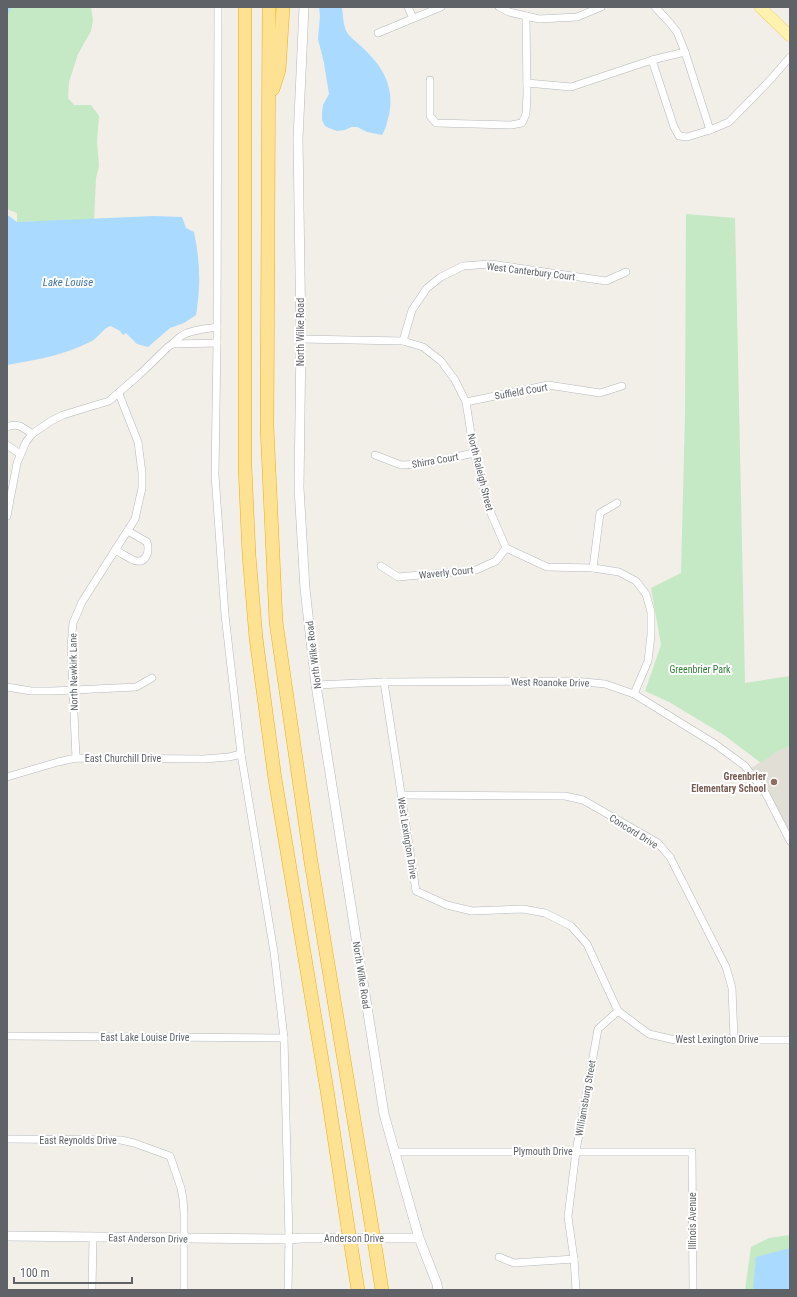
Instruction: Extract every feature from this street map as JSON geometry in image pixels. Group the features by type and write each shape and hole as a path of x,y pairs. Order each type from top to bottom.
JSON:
{"highway":[{"path":"246,7 246,467 249,555 256,638 275,779 327,1090 358,1290"},
{"path":"269,7 267,427 276,622 311,862 382,1290"},
{"path":"269,106 279,70 283,7"}],"main road":[{"path":"760,7 790,36"}],"street":[{"path":"218,7 215,475 225,615 241,754 274,952 284,1038 289,1239 288,1290"},
{"name":"North Wilke Road","path":"304,7 298,139 301,339 299,488 305,589 316,685 384,1114 419,1238 438,1290"},
{"path":"408,7 413,18"},
{"path":"378,33 441,7"},
{"path":"499,7 509,12 540,19 577,17 585,10 601,7"},
{"path":"655,7 670,22 677,32 710,130"},
{"path":"430,80 430,116 436,123 511,125 522,123 526,114 526,16"},
{"path":"527,83 571,88 652,60 685,52"},
{"path":"652,60 674,127 677,133 682,137 687,137 729,122 771,79 790,57"},
{"name":"West Canterbury Court","path":"403,341 412,310 427,288 441,277 463,266 491,264 606,281 626,272"},
{"path":"7,516 17,463 26,442 32,434 57,418 110,401 181,336 195,331 217,327"},
{"name":"North Raleigh Street","path":"301,339 403,341 423,347 441,361 455,380 466,402 474,453 490,512 506,548"},
{"path":"174,344 217,343"},
{"name":"Suffield Court","path":"466,402 548,385 600,393 622,386"},
{"name":"North Newkirk Lane","path":"76,758 71,646 73,623 82,602 135,520 142,488 142,473 138,442 119,394"},
{"path":"7,427 14,424 20,425 32,434"},
{"path":"7,445 20,454"},
{"name":"Shirra Court","path":"375,455 401,465 423,464 474,453"},
{"path":"593,568 600,512 617,503"},
{"path":"115,550 134,561 142,561 146,558 148,553 147,542 128,531"},
{"path":"506,548 547,567 593,568 619,572 636,581 646,594 651,612 651,635 648,661 634,694"},
{"name":"Waverly Court","path":"382,566 398,577 476,570 496,561 506,548"},
{"path":"7,687 31,691 136,687 152,678"},
{"name":"West Roanoke Drive","path":"316,685 384,682 574,680 606,684 634,694 715,744 745,766 766,794 790,841"},
{"name":"West Lexington Drive","path":"384,682 416,891 447,905 472,911 523,909 545,913 571,926 587,944 618,1011 649,1034 675,1040 790,1040"},
{"name":"East Churchill Drive","path":"7,777 76,758 204,759 229,757 241,754"},
{"name":"Concord Drive","path":"402,795 565,796 584,800 658,843 670,857 726,967 732,988 734,1039"},
{"name":"Williamsburg Street","path":"576,1290 574,1259 568,1217 576,1151 598,1029 618,1011"},
{"name":"East Lake Louise Drive","path":"7,1036 284,1038"},
{"name":"East Reynolds Drive","path":"7,1139 121,1140 134,1142 170,1156 181,1188 183,1199 184,1238"},
{"name":"Plymouth Drive","path":"394,1152 692,1152"},
{"name":"Illinois Avenue","path":"692,1152 693,1290"},
{"name":"East Anderson Drive","path":"7,1236 289,1239"},
{"path":"92,1290 93,1237"},
{"path":"184,1238 184,1290"},
{"name":"Anderson Drive","path":"289,1239 419,1238"},
{"path":"499,1257 514,1263 574,1259"}],"shaded area":[{"name":"Greenbrier Elementary School","path":"790,746 790,841 748,770 778,751"}],"green space":[{"path":"7,7 91,7 93,20 91,31 78,54 69,82 68,98 74,105 91,105 99,116 97,141 99,166 96,178 94,220 17,222 17,213 7,209"},
{"name":"Greenbrier Park","path":"686,214 735,218 745,683 790,676 790,746 778,751 761,763 724,735 669,702 645,691 661,645 651,588 681,573 685,414"},
{"path":"790,1235 790,1290 745,1290 751,1247 769,1238"}],"water":[{"path":"319,7 342,7 346,31 377,63 386,79 389,87 390,105 389,115 382,135 367,132 357,127 337,131 325,126 322,120 323,105 329,94 318,39 320,16"},
{"name":"Lake Louise","path":"7,216 17,222 154,216 182,217 186,228 194,232 198,253 199,284 196,315 184,323 170,328 148,347 137,344 126,333 123,335 120,331 111,326 106,328 92,341 82,346 40,359 7,365"},
{"path":"790,1248 790,1290 753,1290 756,1257"}],"waterway":[{"path":"7,13 10,7"}],"place":[{"name":"Greenbrier Elementary School","path":"774,782"}]}
